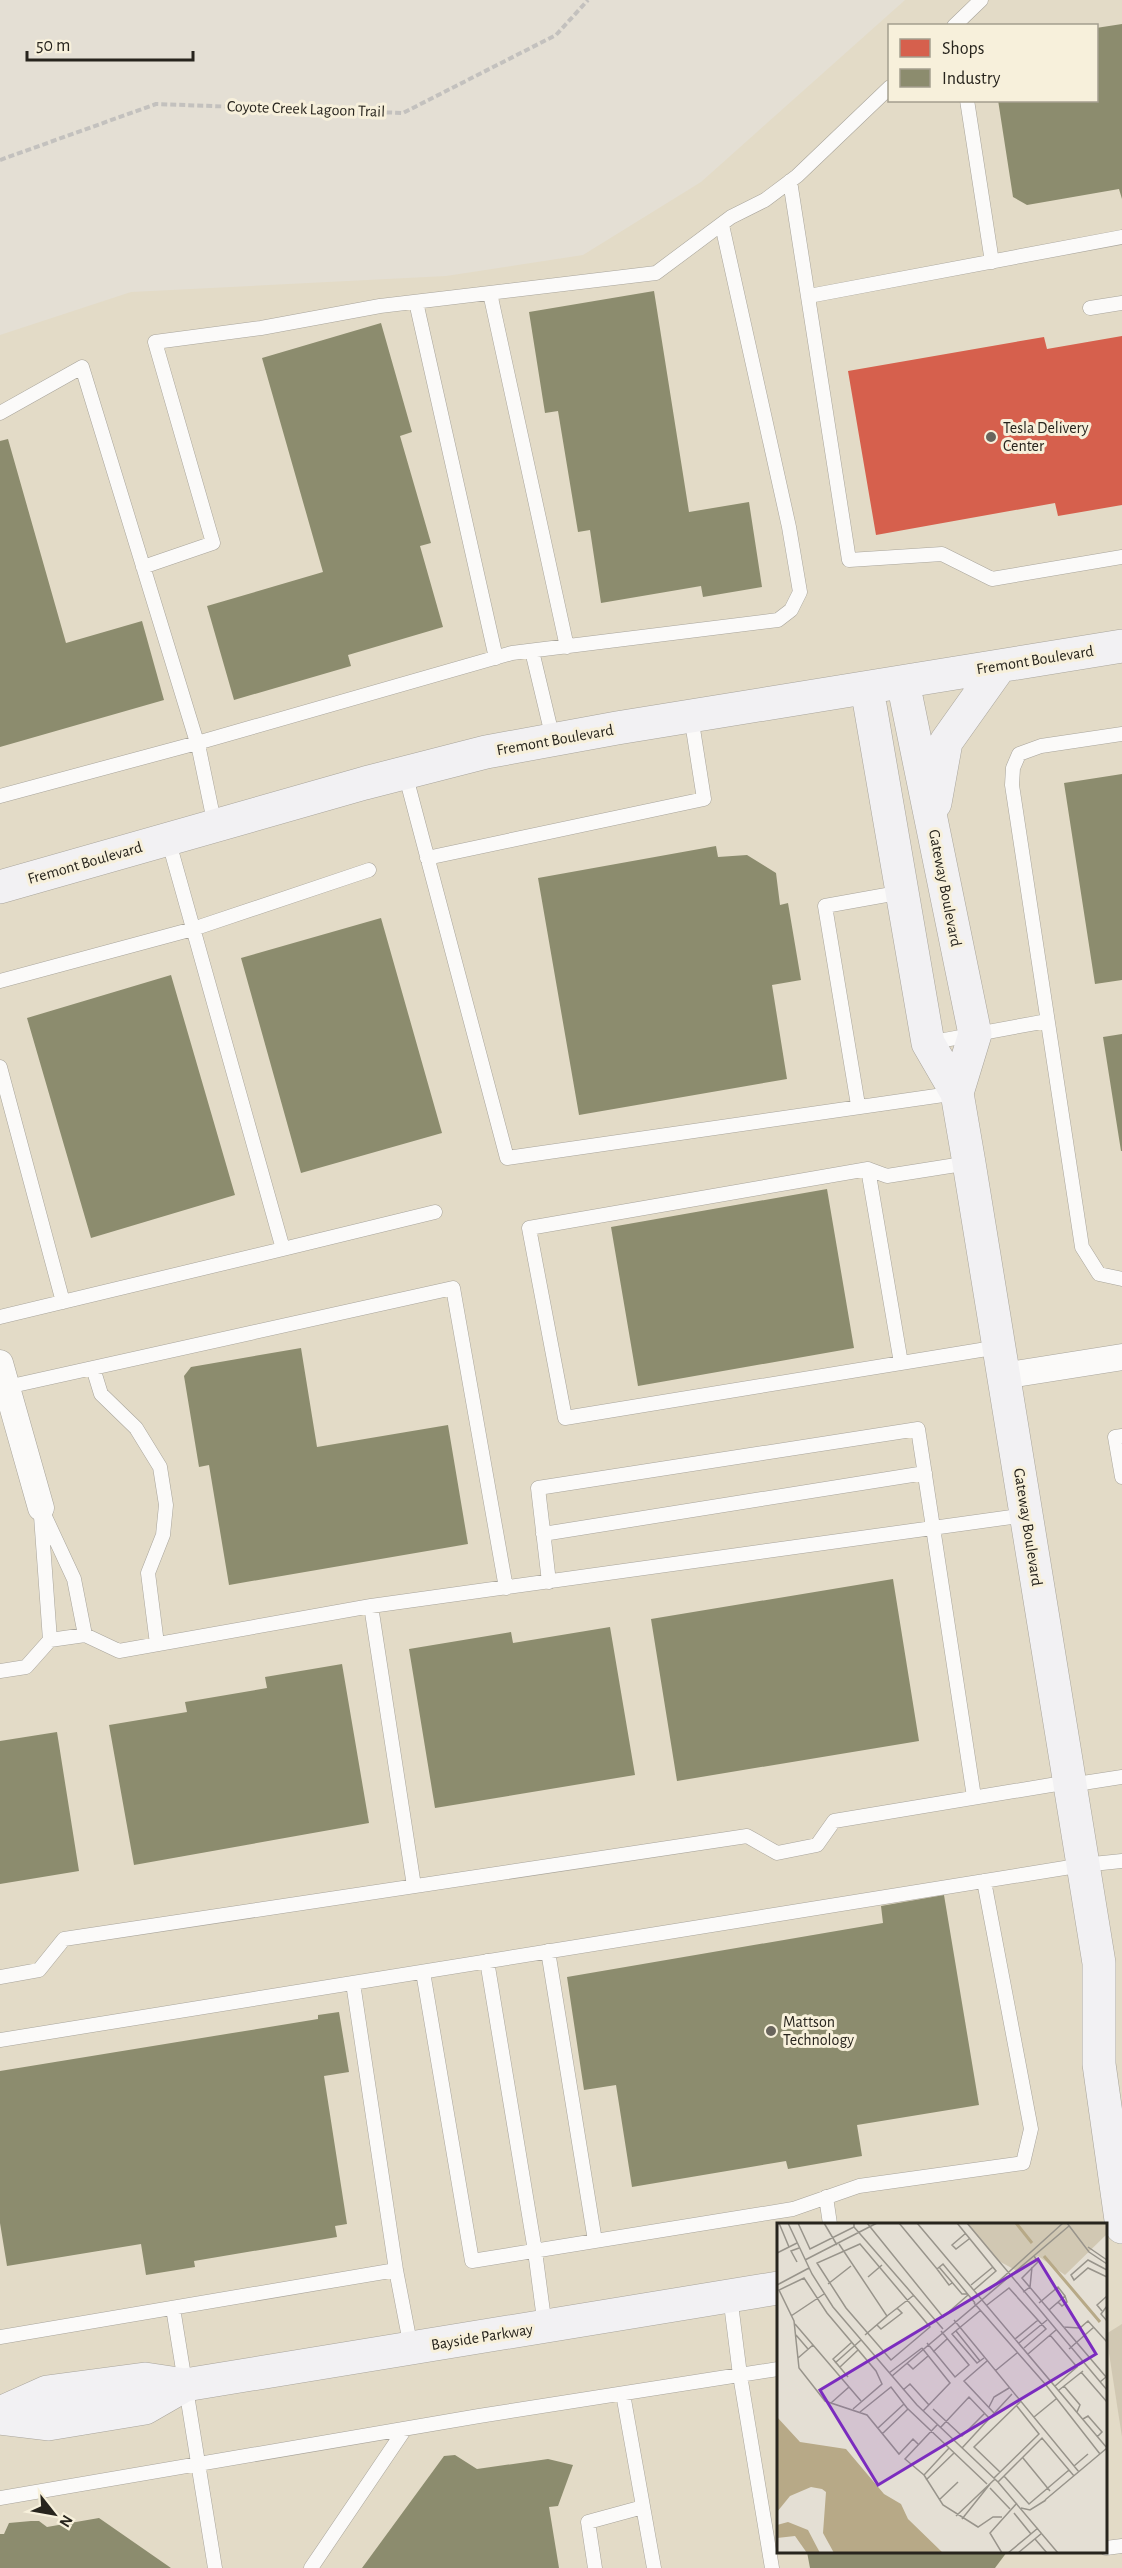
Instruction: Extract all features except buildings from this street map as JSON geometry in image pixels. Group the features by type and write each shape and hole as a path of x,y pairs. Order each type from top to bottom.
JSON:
{"street":[{"name":"Fremont Boulevard","path":"0,887 486,752 553,739 1122,646"},
{"path":"932,823 946,742 1000,666"},
{"name":"Gateway Boulevard","path":"903,682 975,1034 957,1092"},
{"name":"Gateway Boulevard","path":"867,688 928,1043 957,1092 969,1163 1099,1963 1098,2064 1122,2229"},
{"path":"1001,1361 1122,1356"},
{"path":"3,1375 41,1508"},
{"name":"Gateway Boulevard","path":"1099,1963 1122,2007"},
{"path":"1107,2233 1122,2229"},
{"name":"Bayside Parkway","path":"0,2416 47,2392 146,2379 185,2385 777,2289"}],"lane":[{"path":"956,24 981,0"},
{"path":"143,567 213,543 155,342 261,328 380,306 656,273 722,225 765,200 790,181 888,89"},
{"path":"967,102 992,262"},
{"path":"790,181 849,560 942,554 992,579 1122,557"},
{"path":"0,796 496,658 532,651 778,620 791,610 800,592 789,527 722,225"},
{"path":"809,296 1122,237"},
{"path":"490,293 567,647"},
{"path":"416,302 496,658"},
{"path":"1090,308 1122,303"},
{"path":"0,413 82,367 197,743 215,826"},
{"path":"532,651 553,739"},
{"path":"427,858 704,799 692,716"},
{"path":"1122,734 1041,746 1019,753 1013,768 1013,802 1083,1247 1099,1274 1122,1279"},
{"path":"405,773 507,1158 957,1092"},
{"path":"168,839 283,1249"},
{"path":"0,981 193,929 369,870"},
{"path":"858,1105 825,906 903,892"},
{"path":"928,1043 1047,1021"},
{"path":"0,1067 63,1302"},
{"path":"969,1163 887,1176 868,1169 529,1228 565,1418 901,1363 1001,1361"},
{"path":"868,1169 901,1363"},
{"path":"0,1317 435,1212"},
{"path":"3,1375 93,1368 453,1288 506,1588"},
{"path":"93,1368 101,1394 136,1428 160,1467 166,1505 163,1535 148,1574 157,1644"},
{"path":"549,1582 538,1488 918,1429 974,1797"},
{"path":"1122,1436 1115,1437 1122,1477"},
{"path":"543,1534 925,1473"},
{"path":"41,1508 74,1579 85,1635"},
{"path":"41,1508 50,1640"},
{"path":"0,1671 26,1666 50,1640 85,1635 119,1651 371,1606 1026,1515"},
{"path":"371,1606 414,1886"},
{"path":"0,1977 39,1970 64,1939 747,1836 777,1853 816,1845 834,1821 974,1797 1122,1777"},
{"path":"0,2040 1083,1865 1122,1861"},
{"path":"423,1972 472,2261 535,2251 792,2209 859,2186 1023,2163 1031,2129 984,1881"},
{"path":"548,1952 595,2241"},
{"path":"487,1961 535,2251 545,2326"},
{"path":"353,1983 396,2270 411,2349"},
{"path":"826,2197 830,2223"},
{"path":"0,2337 396,2270"},
{"path":"730,2296 740,2375 772,2568"},
{"path":"173,2308 214,2568"},
{"path":"0,2498 405,2429 777,2369"},
{"path":"623,2394 654,2568"},
{"path":"311,2568 405,2429"},
{"path":"595,2568 588,2522 643,2507"},
{"path":"1107,2547 1122,2546"}],"path":[{"name":"Coyote Creek Lagoon Trail","path":"0,160 156,104 403,113 556,35 588,0"}],"shaded area":[{"path":"905,0 1122,0 1122,2568 0,2568 0,335 131,292 446,276 583,255 701,182"},
{"path":"1122,2324 1122,2437 1107,2340 1107,2333"}],"place":[{"name":"Tesla Delivery Center","path":"991,437"},
{"name":"Mattson Technology","path":"771,2031"}]}
